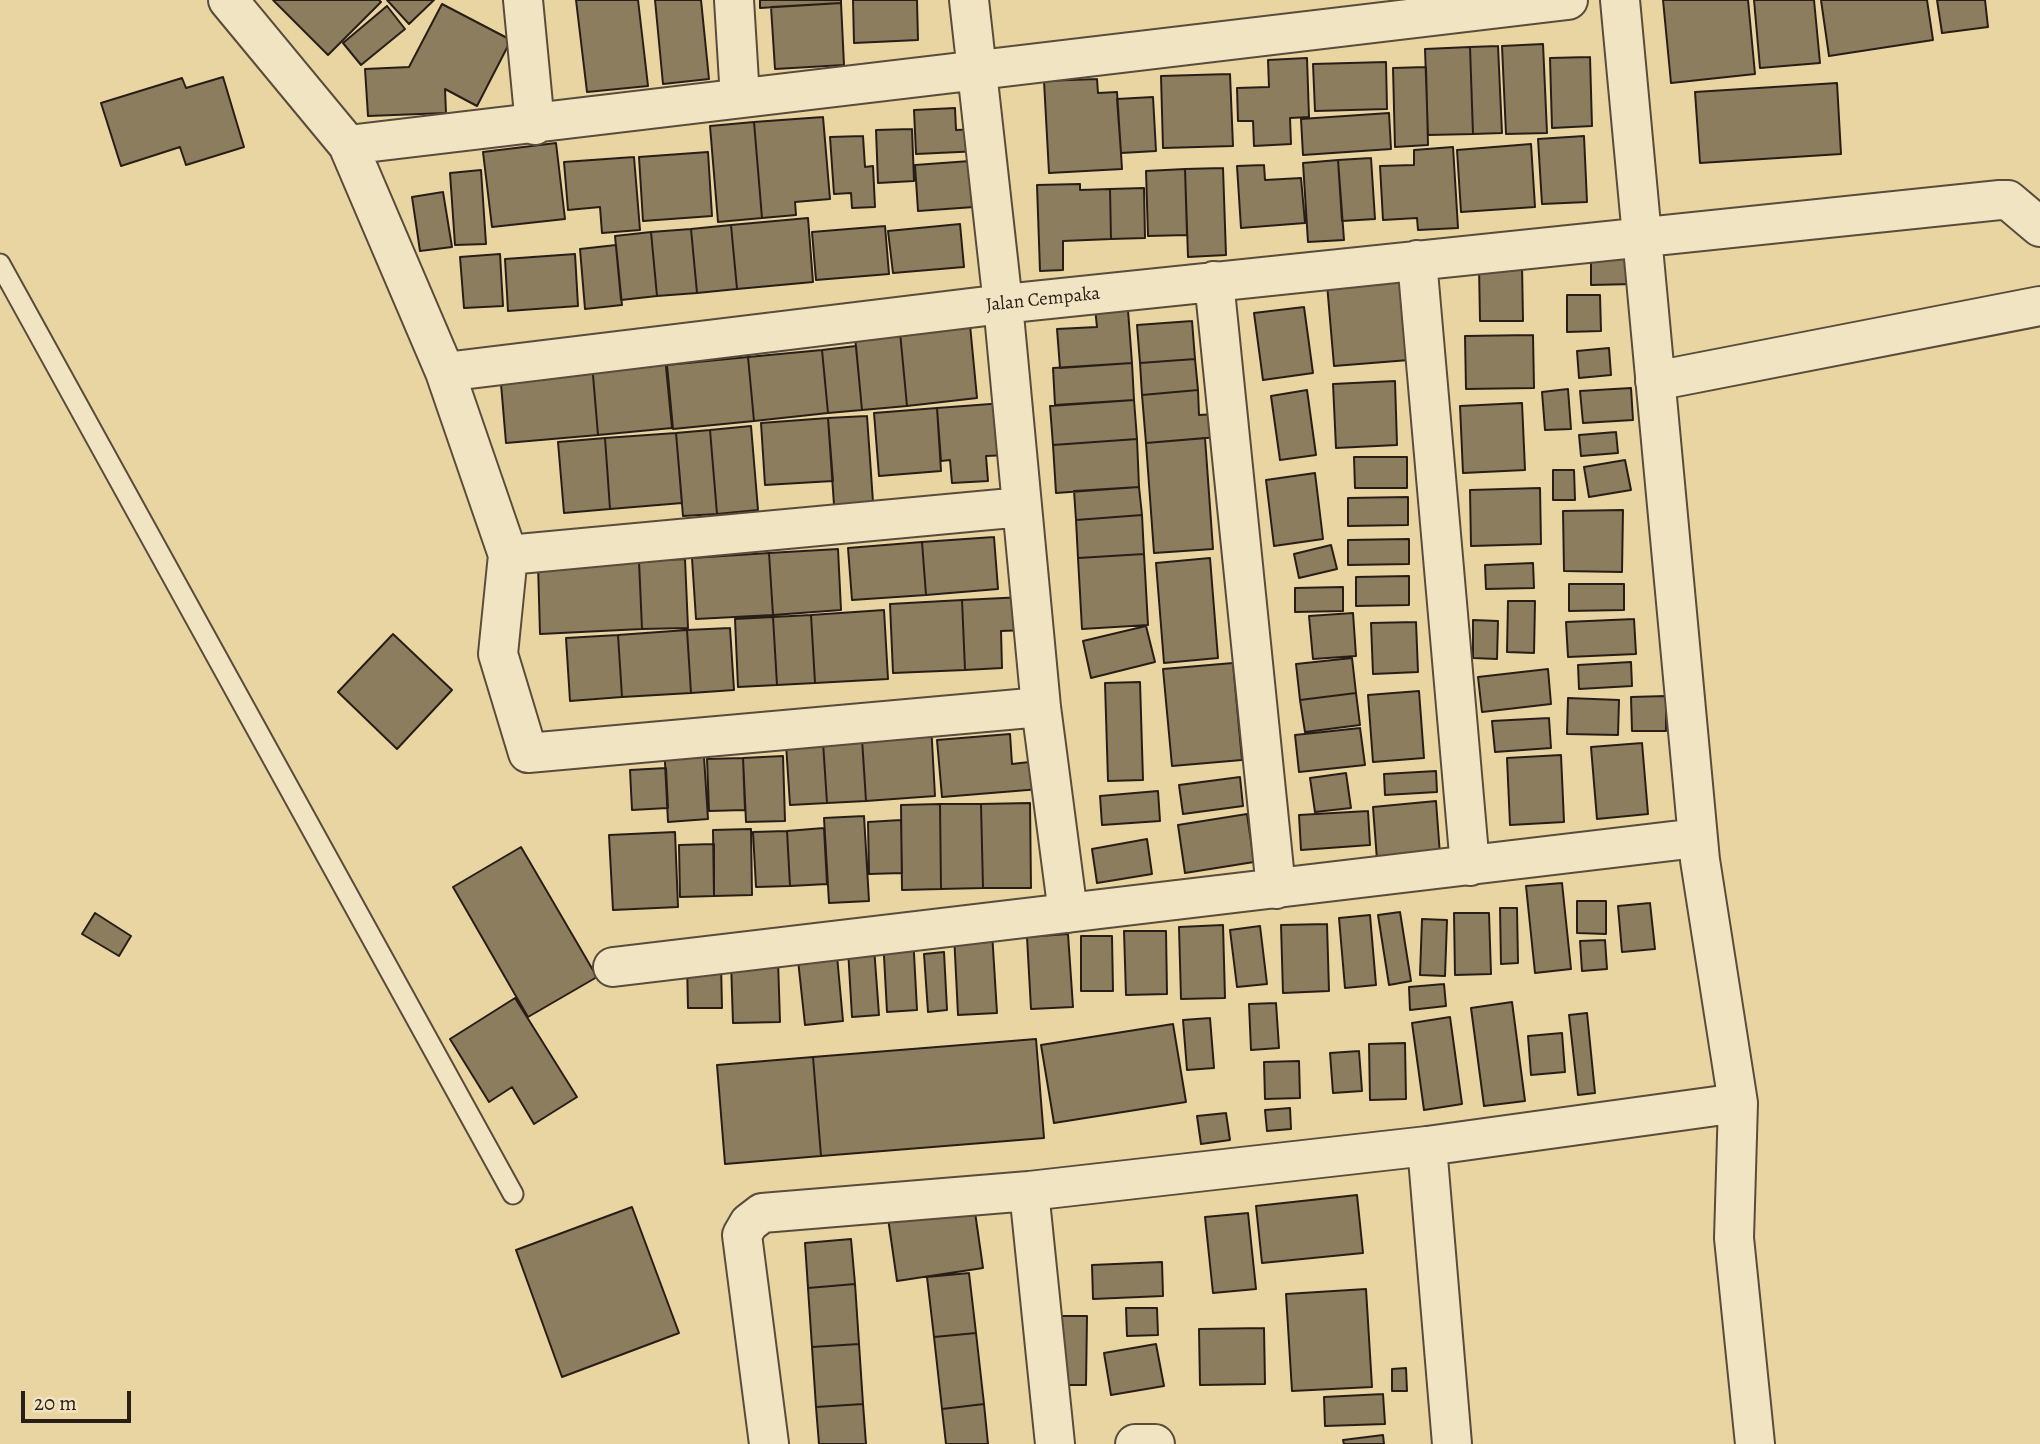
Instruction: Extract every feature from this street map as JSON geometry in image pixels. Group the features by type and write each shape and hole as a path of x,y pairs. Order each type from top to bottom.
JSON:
{"street":[{"path":"228,0 348,145 445,372 508,555 498,654 528,753 1041,707"},
{"path":"523,0 534,125"},
{"path":"734,0 740,98"},
{"path":"969,0 1003,304 1041,707 1068,913"},
{"path":"348,145 1568,0"},
{"path":"1620,0 1698,838 1738,1103 1734,1238 1755,1444"},
{"name":"Jalan Cempaka","path":"445,372 1003,304 2000,200 2008,200 2040,227"},
{"path":"1417,260 1470,866"},
{"path":"1214,281 1276,889"},
{"path":"1655,380 2040,306"},
{"path":"508,555 1022,506"},
{"path":"613,967 1698,838"},
{"path":"769,1444 742,1235 749,1223 762,1213 1029,1191 1427,1146 1738,1103"},
{"path":"1427,1146 1452,1444"},
{"path":"1029,1191 1055,1444"},
{"path":"1135,1444 1155,1444"}],"lane":[{"path":"0,264 513,1194"}],"building":[{"path":"273,0 379,0 381,2 328,55"},
{"path":"387,0 434,0 409,24"},
{"path":"576,0 638,0 648,86 587,92"},
{"path":"655,0 701,0 709,79 663,84"},
{"path":"760,0 841,0 841,3 760,8"},
{"path":"853,0 917,0 918,40 854,43"},
{"path":"1663,0 1748,0 1755,74 1671,83"},
{"path":"1754,0 1814,0 1820,63 1760,68"},
{"path":"1821,0 1927,0 1933,40 1829,56"},
{"path":"1937,0 1985,0 1988,27 1942,33"},
{"path":"841,3 844,65 775,69 771,7"},
{"path":"442,4 511,40 477,106 445,89 446,113 368,116 365,69 409,67"},
{"path":"387,6 405,29 361,65 343,43"},
{"path":"1543,44 1547,133 1506,134 1502,46"},
{"path":"1498,46 1502,133 1473,134 1470,47"},
{"path":"1470,47 1473,134 1428,135 1425,49"},
{"path":"1590,57 1592,126 1552,128 1550,58"},
{"path":"1307,58 1309,117 1290,118 1291,144 1254,146 1253,121 1238,121 1237,88 1269,87 1268,60"},
{"path":"1386,62 1387,109 1315,111 1313,64"},
{"path":"1426,67 1428,145 1395,147 1393,68"},
{"path":"1230,74 1233,146 1163,148 1161,76"},
{"path":"223,77 244,147 186,165 180,147 121,166 101,103 182,78 186,88"},
{"path":"1097,79 1098,93 1117,92 1122,169 1049,173 1044,81"},
{"path":"1837,83 1841,154 1700,163 1695,92"},
{"path":"1153,97 1156,151 1121,153 1117,99"},
{"path":"955,108 956,130 979,129 980,151 916,154 914,110"},
{"path":"1389,113 1391,149 1303,155 1301,119"},
{"path":"823,117 830,199 795,202 796,215 762,218 754,122"},
{"path":"754,122 762,218 718,222 710,126"},
{"path":"912,129 914,181 878,183 876,130"},
{"path":"863,136 865,167 873,166 875,207 852,208 851,193 834,194 830,137"},
{"path":"1584,136 1587,202 1542,204 1538,139"},
{"path":"556,143 565,219 492,227 483,152"},
{"path":"1531,144 1535,207 1461,212 1457,150"},
{"path":"1453,147 1458,228 1418,230 1417,218 1383,220 1380,166 1414,165 1414,150"},
{"path":"708,152 712,216 643,221 639,157"},
{"path":"634,157 640,230 602,233 600,207 568,210 564,162"},
{"path":"1371,158 1375,219 1342,221 1338,160"},
{"path":"1338,160 1344,240 1308,242 1303,163"},
{"path":"970,161 974,207 918,211 915,165"},
{"path":"1264,165 1265,180 1301,178 1305,223 1241,228 1237,166"},
{"path":"1223,168 1226,255 1188,257 1185,169"},
{"path":"1185,169 1187,235 1148,236 1146,171"},
{"path":"481,170 486,244 455,245 450,173"},
{"path":"1080,184 1080,190 1110,189 1111,239 1063,241 1063,270 1040,271 1037,185"},
{"path":"1144,188 1145,238 1111,239 1110,189"},
{"path":"443,192 452,247 420,251 412,197"},
{"path":"808,218 813,282 737,289 731,225"},
{"path":"960,224 964,267 893,273 888,231"},
{"path":"731,225 737,289 697,293 691,229"},
{"path":"885,226 889,274 816,280 812,232"},
{"path":"691,229 697,293 657,296 651,232"},
{"path":"651,232 657,296 621,300 615,236"},
{"path":"616,245 622,305 585,309 580,249"},
{"path":"1591,251 1634,251 1634,284 1591,285"},
{"path":"500,254 503,306 464,308 460,257"},
{"path":"575,254 578,306 508,311 505,259"},
{"path":"1522,265 1523,321 1480,321 1479,266"},
{"path":"1403,278 1409,360 1334,366 1327,284"},
{"path":"1567,295 1600,295 1601,331 1567,332"},
{"path":"1127,297 1132,363 1060,368 1057,329 1097,327 1094,299"},
{"path":"1304,307 1313,373 1263,380 1254,313"},
{"path":"1192,321 1195,359 1140,363 1137,325"},
{"path":"970,325 977,398 907,406 900,332"},
{"path":"900,332 907,406 862,410 855,337"},
{"path":"1533,335 1534,388 1466,389 1465,336"},
{"path":"856,346 862,410 828,413 822,350"},
{"path":"1609,348 1611,375 1579,378 1577,351"},
{"path":"822,350 828,413 754,421 748,357"},
{"path":"665,357 672,428 598,435 592,363"},
{"path":"748,357 754,421 673,429 667,365"},
{"path":"1195,359 1198,390 1142,395 1140,363"},
{"path":"592,363 598,435 506,443 500,372"},
{"path":"1132,363 1134,400 1055,405 1053,368"},
{"path":"1395,381 1397,445 1336,448 1333,384"},
{"path":"1631,388 1633,420 1583,423 1580,391"},
{"path":"1568,389 1571,429 1545,430 1542,392"},
{"path":"1198,390 1199,415 1217,414 1219,437 1146,443 1142,395"},
{"path":"1307,390 1316,455 1280,460 1271,396"},
{"path":"1134,400 1137,439 1053,445 1050,406"},
{"path":"1004,403 1008,455 986,456 988,481 952,483 950,460 941,461 937,408"},
{"path":"1522,403 1525,470 1463,473 1460,406"},
{"path":"937,408 941,471 879,476 874,413"},
{"path":"867,416 873,502 834,505 828,418"},
{"path":"828,418 833,481 765,485 761,423"},
{"path":"751,426 758,510 717,514 710,430"},
{"path":"710,430 717,514 683,516 676,433"},
{"path":"1616,432 1618,453 1581,456 1579,435"},
{"path":"676,433 682,503 610,509 605,438"},
{"path":"605,438 610,509 564,513 558,442"},
{"path":"1205,438 1213,549 1154,553 1146,443"},
{"path":"1137,439 1139,487 1056,493 1053,445"},
{"path":"1354,457 1407,457 1407,488 1355,488"},
{"path":"1625,460 1631,490 1589,497 1584,467"},
{"path":"1553,470 1574,470 1575,500 1553,500"},
{"path":"1315,473 1323,539 1274,546 1266,480"},
{"path":"1139,487 1142,515 1076,520 1074,491"},
{"path":"1540,488 1541,544 1471,546 1470,490"},
{"path":"1408,497 1408,525 1348,526 1348,498"},
{"path":"1623,510 1622,572 1564,571 1563,511"},
{"path":"1142,515 1144,554 1078,558 1076,520"},
{"path":"994,537 998,589 926,595 922,542"},
{"path":"1409,539 1409,564 1348,565 1348,540"},
{"path":"922,542 926,595 852,600 848,548"},
{"path":"1331,545 1337,569 1299,578 1294,554"},
{"path":"838,549 841,610 773,615 769,553"},
{"path":"769,553 773,615 696,619 692,558"},
{"path":"1144,554 1148,625 1082,629 1078,558"},
{"path":"1210,558 1218,658 1164,663 1156,563"},
{"path":"685,559 688,628 642,629 639,561"},
{"path":"639,561 642,629 540,634 538,564"},
{"path":"1533,563 1534,588 1486,589 1485,565"},
{"path":"1409,576 1409,605 1356,606 1356,577"},
{"path":"1569,584 1624,584 1624,610 1569,611"},
{"path":"1343,587 1343,611 1295,612 1295,588"},
{"path":"1024,597 1026,630 1001,631 1002,668 965,670 962,600"},
{"path":"962,600 965,670 893,673 890,604"},
{"path":"1508,601 1535,601 1534,653 1507,652"},
{"path":"884,610 888,679 815,683 811,615"},
{"path":"1353,613 1356,656 1313,659 1309,616"},
{"path":"811,615 815,683 777,685 773,617"},
{"path":"773,617 777,685 738,687 735,619"},
{"path":"1634,619 1636,654 1568,657 1566,622"},
{"path":"1473,620 1498,621 1497,659 1473,658"},
{"path":"1416,622 1418,672 1373,674 1371,623"},
{"path":"1146,626 1155,662 1091,678 1083,641"},
{"path":"730,628 734,690 691,693 687,630"},
{"path":"687,630 691,693 622,697 618,635"},
{"path":"393,634 452,690 397,749 338,692"},
{"path":"618,635 622,697 570,701 566,638"},
{"path":"1352,658 1356,693 1300,700 1296,664"},
{"path":"1631,662 1632,686 1579,689 1578,665"},
{"path":"1233,663 1242,760 1172,766 1163,669"},
{"path":"1548,669 1551,704 1482,712 1478,677"},
{"path":"1140,682 1143,780 1108,781 1105,683"},
{"path":"1419,691 1424,758 1373,762 1368,695"},
{"path":"1356,693 1360,725 1305,732 1300,700"},
{"path":"1666,696 1666,731 1632,731 1631,697"},
{"path":"1568,698 1619,700 1618,735 1567,734"},
{"path":"1549,718 1551,748 1495,752 1492,721"},
{"path":"931,724 935,796 866,801 862,739"},
{"path":"1360,728 1365,765 1299,772 1295,735"},
{"path":"1010,734 1012,764 1038,761 1040,789 942,797 937,740"},
{"path":"862,739 866,801 827,803 823,742"},
{"path":"703,741 708,819 668,822 664,743"},
{"path":"823,742 827,803 790,805 786,744"},
{"path":"1642,743 1648,814 1597,819 1591,747"},
{"path":"1561,755 1564,822 1510,825 1507,758"},
{"path":"783,756 785,821 746,822 743,758"},
{"path":"743,758 745,810 709,811 707,759"},
{"path":"666,768 668,808 632,810 630,770"},
{"path":"1436,771 1437,792 1385,795 1384,774"},
{"path":"1346,773 1351,808 1315,812 1310,778"},
{"path":"1240,777 1243,806 1183,814 1179,785"},
{"path":"1158,791 1160,821 1102,825 1100,796"},
{"path":"1436,801 1440,855 1377,860 1373,807"},
{"path":"1030,803 1031,888 983,888 981,804"},
{"path":"940,804 941,889 902,890 901,805"},
{"path":"940,804 981,804 983,888 941,889"},
{"path":"1368,811 1370,845 1301,850 1299,815"},
{"path":"1247,814 1254,862 1185,873 1178,825"},
{"path":"864,816 869,901 829,903 824,818"},
{"path":"901,820 902,873 869,874 868,822"},
{"path":"824,828 827,884 790,886 787,831"},
{"path":"751,829 752,895 714,896 713,830"},
{"path":"787,831 790,886 756,887 753,832"},
{"path":"675,832 678,907 613,910 609,835"},
{"path":"1147,839 1152,874 1097,883 1092,849"},
{"path":"714,844 714,896 680,897 679,845"},
{"path":"521,847 597,977 528,1017 453,887"},
{"path":"1562,883 1571,969 1535,973 1526,886"},
{"path":"1577,901 1606,901 1606,934 1577,933"},
{"path":"1650,903 1655,949 1622,952 1618,906"},
{"path":"1500,908 1517,908 1518,963 1501,964"},
{"path":"1400,912 1411,981 1389,985 1378,915"},
{"path":"95,913 131,936 119,956 82,934"},
{"path":"1454,913 1489,913 1491,974 1455,975"},
{"path":"1370,915 1376,985 1345,988 1339,918"},
{"path":"1422,919 1447,920 1445,976 1420,975"},
{"path":"1327,924 1329,991 1283,993 1281,925"},
{"path":"1223,925 1225,998 1181,999 1179,927"},
{"path":"1260,926 1267,984 1237,987 1230,930"},
{"path":"1124,931 1166,931 1167,994 1126,995"},
{"path":"992,932 997,1013 958,1015 954,934"},
{"path":"1068,934 1073,1007 1031,1009 1027,937"},
{"path":"913,935 917,1010 887,1012 883,937"},
{"path":"1081,936 1112,936 1113,991 1081,991"},
{"path":"1605,940 1607,969 1582,971 1580,941"},
{"path":"874,947 879,1015 852,1017 848,949"},
{"path":"944,952 947,1010 928,1012 924,954"},
{"path":"837,956 843,1021 805,1025 798,960"},
{"path":"778,960 780,1022 733,1023 731,962"},
{"path":"721,963 722,1008 688,1008 687,964"},
{"path":"1444,984 1446,1006 1410,1010 1409,987"},
{"path":"515,998 577,1097 534,1124 512,1087 489,1102 450,1039"},
{"path":"1512,1002 1525,1101 1484,1106 1471,1008"},
{"path":"1276,1003 1279,1048 1251,1050 1249,1004"},
{"path":"1587,1013 1595,1093 1578,1095 1569,1015"},
{"path":"1450,1017 1462,1104 1424,1110 1412,1023"},
{"path":"1210,1018 1214,1068 1187,1070 1183,1020"},
{"path":"1173,1024 1186,1102 1054,1123 1041,1045"},
{"path":"1562,1033 1565,1072 1531,1075 1528,1036"},
{"path":"1036,1039 1044,1138 821,1156 813,1057"},
{"path":"1405,1043 1406,1099 1370,1100 1369,1044"},
{"path":"1359,1051 1362,1091 1333,1093 1330,1053"},
{"path":"813,1057 821,1156 725,1164 717,1065"},
{"path":"1299,1061 1300,1098 1265,1099 1264,1062"},
{"path":"1290,1108 1291,1129 1267,1131 1265,1110"},
{"path":"1226,1113 1230,1140 1201,1144 1197,1116"},
{"path":"1357,1195 1363,1253 1262,1263 1256,1206"},
{"path":"974,1205 983,1268 897,1281 888,1218"},
{"path":"632,1207 679,1333 562,1377 516,1250"},
{"path":"1248,1213 1256,1289 1213,1293 1205,1217"},
{"path":"851,1239 855,1284 808,1288 805,1243"},
{"path":"1162,1262 1163,1296 1093,1299 1092,1265"},
{"path":"969,1273 976,1333 934,1337 927,1277"},
{"path":"855,1284 859,1344 812,1347 808,1288"},
{"path":"1366,1289 1372,1387 1292,1391 1286,1294"},
{"path":"1126,1308 1157,1308 1158,1335 1127,1336"},
{"path":"1052,1316 1087,1316 1086,1385 1052,1385"},
{"path":"1264,1328 1265,1384 1200,1385 1199,1329"},
{"path":"976,1333 984,1404 942,1409 934,1337"},
{"path":"859,1344 863,1404 816,1407 812,1347"},
{"path":"1156,1344 1164,1386 1111,1395 1104,1353"},
{"path":"1406,1368 1407,1391 1392,1391 1392,1369"},
{"path":"1383,1394 1385,1424 1325,1426 1324,1397"},
{"path":"863,1404 866,1444 819,1444 816,1407"},
{"path":"984,1404 988,1444 946,1444 942,1409"},
{"path":"1383,1435 1384,1444 1344,1444 1343,1440"}]}
